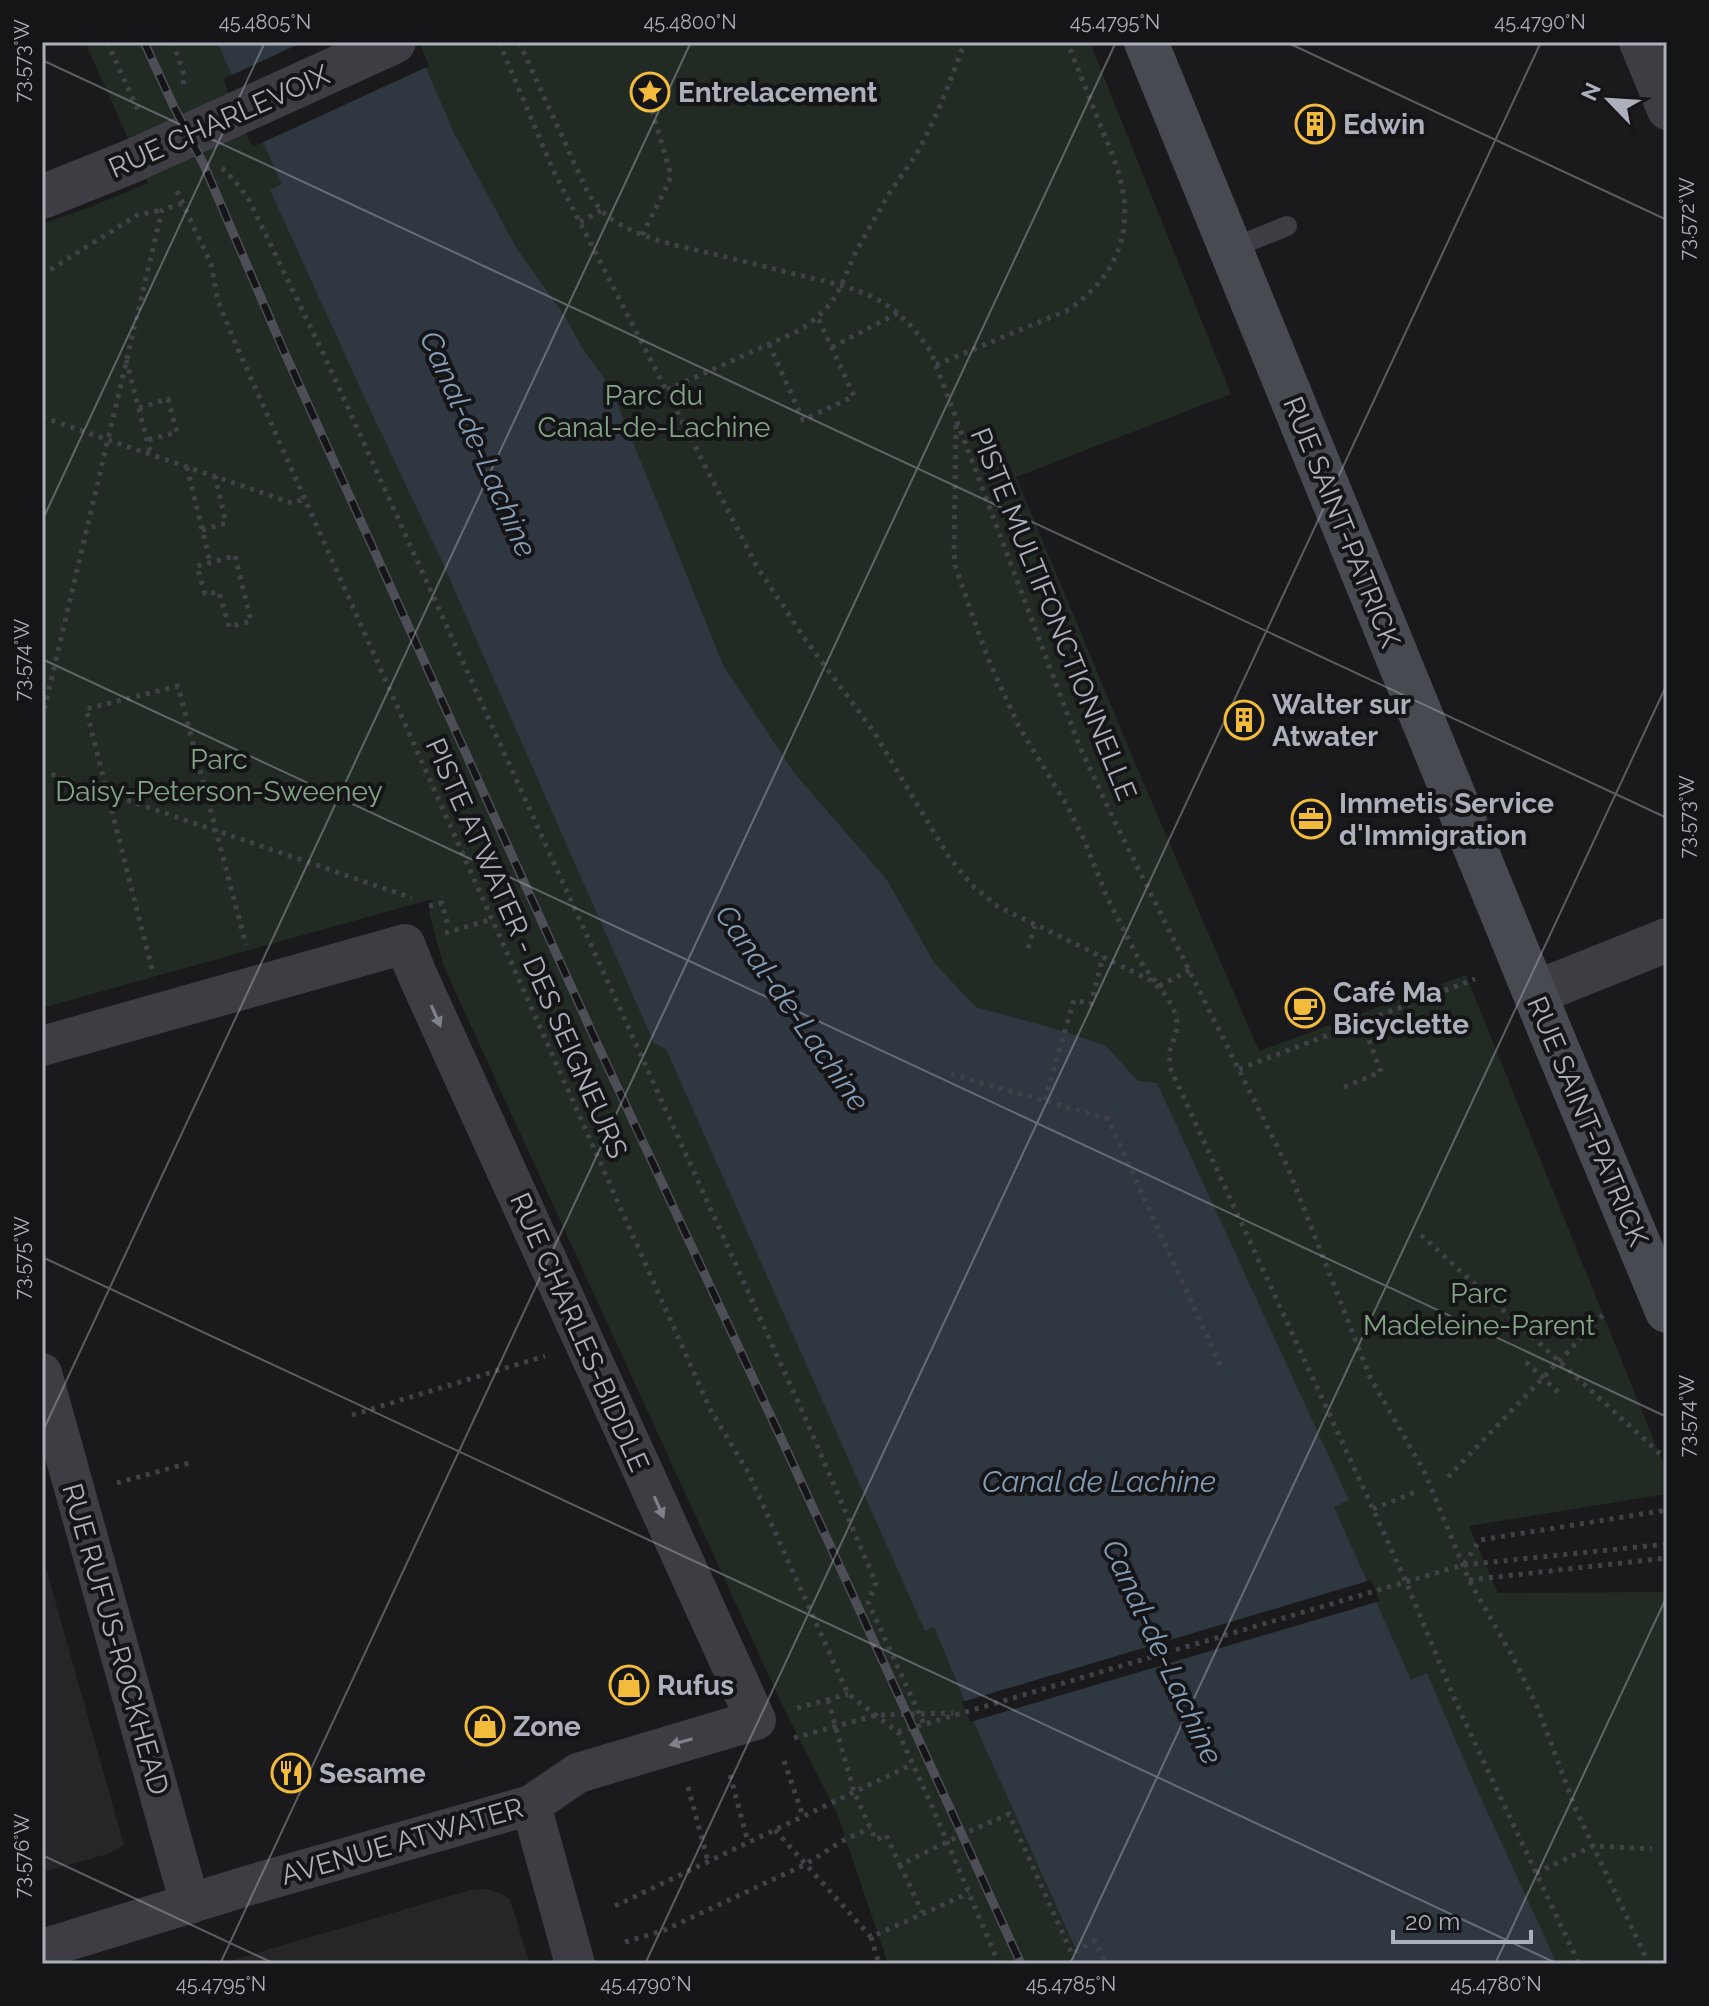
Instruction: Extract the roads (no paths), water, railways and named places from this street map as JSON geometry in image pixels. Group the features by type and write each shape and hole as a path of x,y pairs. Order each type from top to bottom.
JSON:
{"main road":[{"name":"RUE SAINT-PATRICK","path":"1146,42 1667,1311"}],"street":[{"name":"RUE CHARLEVOIX","path":"42,197 132,161 394,42"},
{"path":"1639,42 1667,110"},
{"name":"RUE CHARLES-BIDDLE","path":"42,1046 420,940 423,988 756,1720"},
{"path":"1535,993 1667,940"},
{"name":"RUE RUFUS-ROCKHEAD","path":"42,1373 190,1904"},
{"name":"AVENUE ATWATER","path":"42,1949 250,1885 531,1805 578,1773 756,1720"},
{"path":"531,1805 575,1964"}],"lane":[{"path":"1230,249 1287,226"}],"water":[{"name":"Canal de Lachine","path":"217,42 415,42 453,131 517,249 610,386 724,667 795,774 887,880 935,964 976,1007 1106,1046 1138,1081 1157,1083 1349,1500 1334,1507 1411,1680 1427,1673 1557,1964 1070,1964 1068,1961 1078,1954 934,1627 925,1631 666,1049 654,1043 440,557 270,190 282,184 263,142 253,147 225,85 223,79 232,75"}],"railway":[{"path":"144,42 203,163 283,349 594,1037 1021,1964"}],"place":[{"name":"Entrelacement","path":"650,92"},
{"name":"Edwin","path":"1315,124"},
{"name":"Walter sur Atwater","path":"1244,720"},
{"name":"Immetis Service d'Immigration","path":"1311,819"},
{"name":"Café Ma Bicyclette","path":"1305,1008"},
{"name":"Rufus","path":"629,1685"},
{"name":"Zone","path":"485,1726"},
{"name":"Sesame","path":"291,1773"}],"park label":[{"name":"Parc du Canal-de-Lachine","path":"654,411"},
{"name":"Parc Daisy-Peterson-Sweeney","path":"219,775"},
{"name":"Parc Madeleine-Parent","path":"1479,1309"}],"water label":[{"name":"Canal-de-Lachine","path":"478,444"},
{"name":"Canal-de-Lachine","path":"792,1008"},
{"name":"Canal-de-Lachine","path":"1162,1652"}]}
